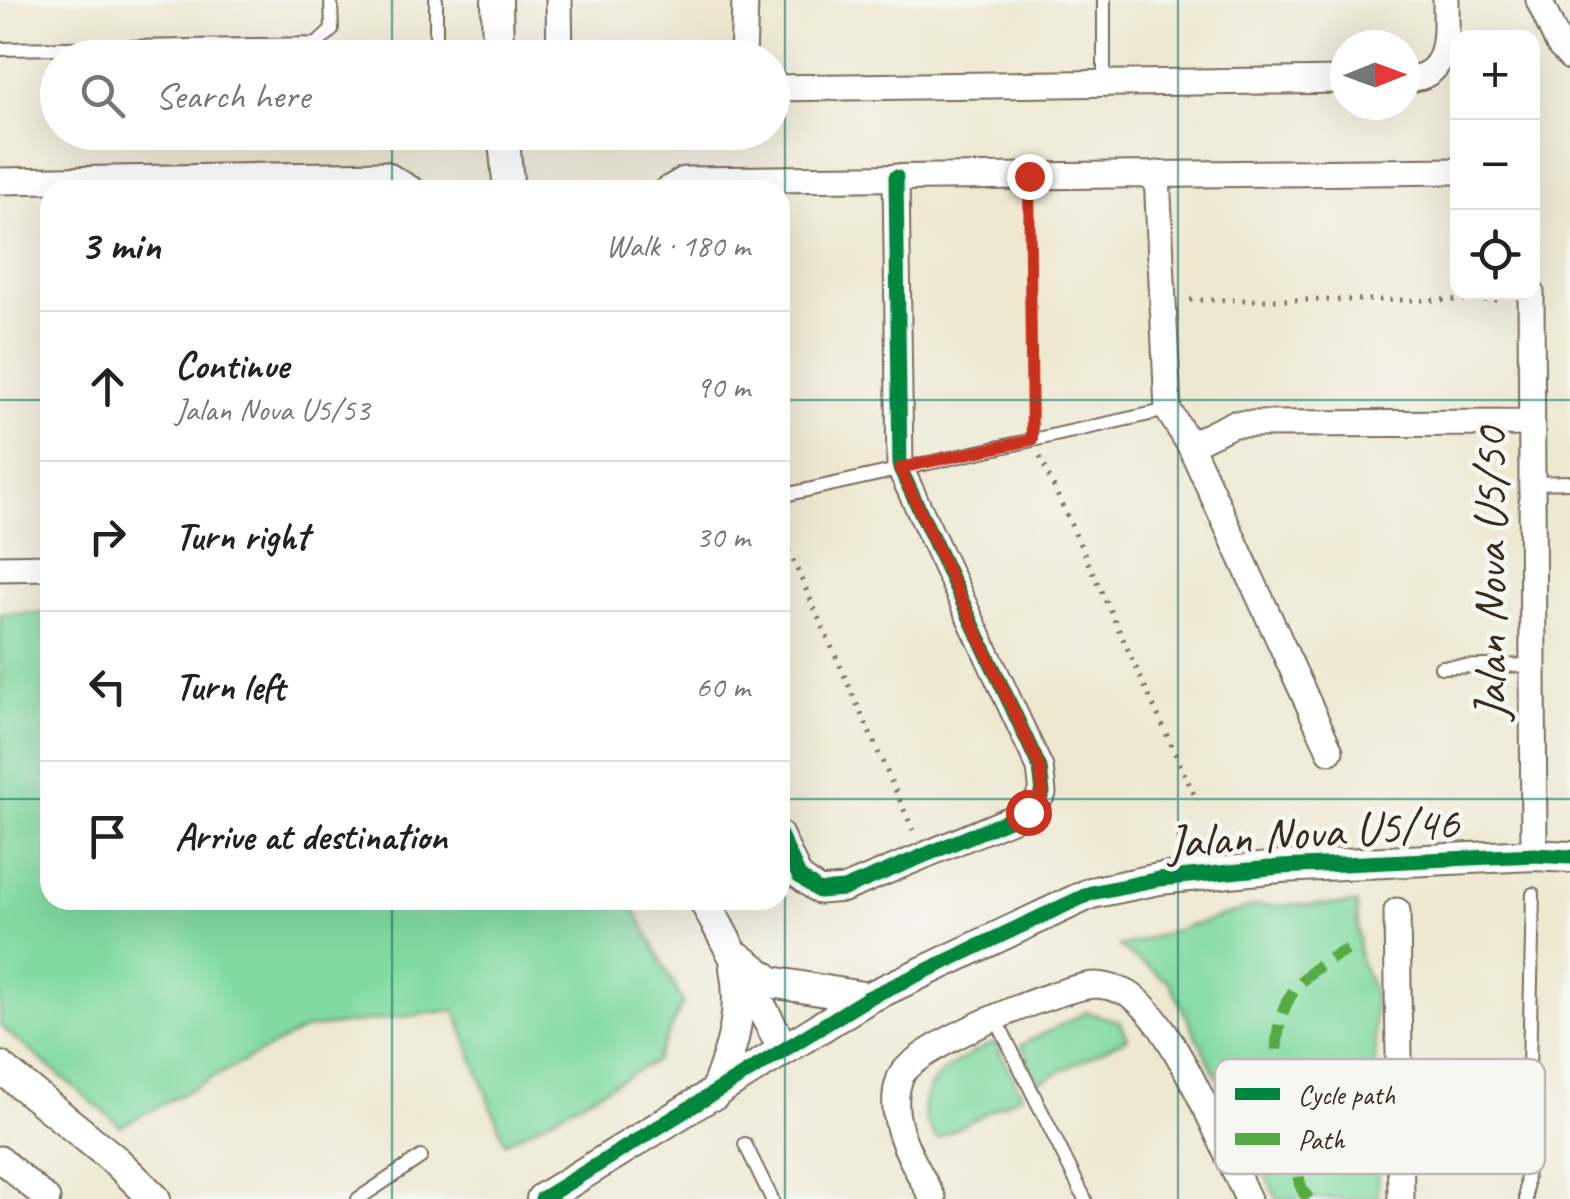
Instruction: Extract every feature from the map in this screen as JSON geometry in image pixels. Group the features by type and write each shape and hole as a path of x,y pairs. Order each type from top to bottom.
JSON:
{"street":[{"path":"498,0 498,40"},
{"path":"559,0 560,40"},
{"path":"743,40 744,0"},
{"path":"1420,75 1436,66 1446,44 1446,0"},
{"path":"1540,0 1559,45 1570,57"},
{"path":"790,88 1330,80"},
{"path":"505,150 508,180"},
{"path":"684,180 1450,171"},
{"path":"257,180 385,174 395,180"},
{"path":"1157,174 1168,410 1190,444 1330,751"},
{"path":"790,855 800,876 818,891 844,889 1028,812 1043,793 1040,768 900,468 896,177"},
{"path":"0,181 40,182"},
{"name":"Jalan Nova U5/50","path":"1532,300 1534,855"},
{"path":"1190,444 1232,424 1532,422"},
{"path":"0,568 40,567"},
{"name":"Jalan Nova U5/46","path":"542,1199 868,998 1091,894 1159,879 1280,867 1570,856"},
{"path":"709,910 783,1048"},
{"path":"1398,911 1400,1059"},
{"path":"732,952 771,982 868,998"},
{"path":"714,1095 734,1043 740,992 732,952"},
{"path":"933,1199 903,1140 895,1096 901,1074 920,1056 995,1017 1066,991 1098,984 1126,993 1149,1010 1170,1038 1215,1131"},
{"path":"0,1066 116,1161 155,1199"},
{"path":"0,1159 47,1199"},
{"path":"1236,1174 1248,1199"},
{"path":"1402,1174 1402,1199"}],"lane":[{"path":"321,40 332,30 331,0"},
{"path":"436,0 436,35"},
{"path":"1104,0 1104,83"},
{"path":"0,49 40,48"},
{"path":"790,494 1168,410"},
{"path":"1532,483 1570,482"},
{"path":"1441,668 1533,665"},
{"path":"1529,1059 1533,894"},
{"path":"995,1017 1084,1199"},
{"path":"744,1144 772,1199"},
{"path":"358,1199 376,1194 422,1157"},
{"path":"1526,1199 1527,1174"}],"path":[{"path":"1029,176 1032,440 1197,801"},
{"path":"1163,300 1450,297"},
{"path":"790,554 924,856"}],"green space":[{"path":"40,613 40,910 635,910 683,1003 655,1061 505,1143 455,1010 305,1029 121,1126 0,1026 0,614"},
{"path":"1357,904 1359,956 1374,992 1375,1059 1215,1059 1215,1074 1170,983 1119,947 1256,906"},
{"path":"1086,1012 1119,1021 1127,1038 1039,1082 1021,1045"},
{"path":"995,1042 1022,1094 937,1139 925,1118 928,1091 946,1070"},
{"path":"1265,1174 1378,1174 1378,1199 1277,1199"}],"marked path":[{"path":"1277,1059 1278,1030 1292,993 1323,963 1347,950"},
{"path":"1298,1174 1309,1199"}],"cycle path":[{"path":"790,857 799,876 819,891 844,889 1028,812 1043,793 1040,768 900,468 896,177"},
{"path":"542,1199 868,998 1091,893 1159,879 1280,867 1534,855 1570,857"}],"route":[{"path":"1028,812 1043,793 1040,768 900,468 1032,440 1029,176"}]}
